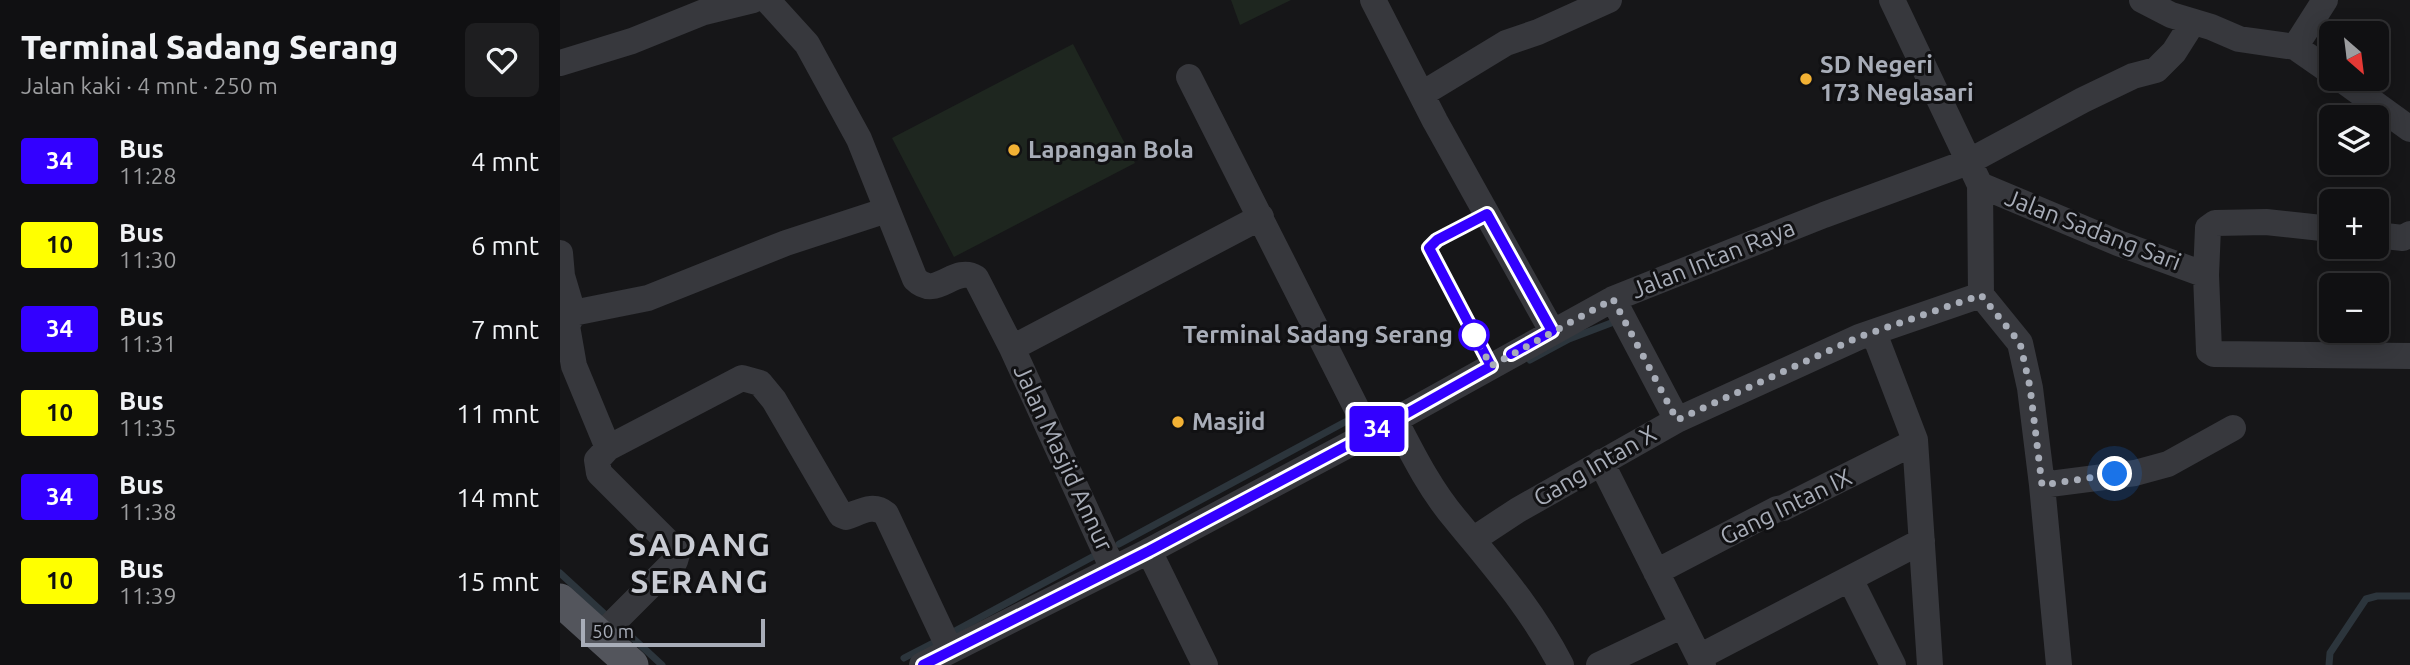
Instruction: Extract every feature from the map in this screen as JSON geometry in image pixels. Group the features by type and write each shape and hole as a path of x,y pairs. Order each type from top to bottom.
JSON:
{"main road":[{"path":"560,600 632,665"}],"street":[{"path":"560,64 632,41 704,12 753,0"},
{"path":"573,313 648,298 786,243 887,210 859,139 807,44 767,0"},
{"path":"1373,0 1552,331"},
{"path":"1422,94 1506,43 1538,32 1609,0"},
{"path":"1892,0 1980,185 1981,295 2020,343 2030,387 2042,485 2059,665"},
{"path":"2143,0 2171,15 2239,39 2295,47 2319,64"},
{"path":"2295,47 2325,0"},
{"name":"Jalan Intan Raya","path":"922,665 1149,551 1395,420 1613,299 1785,230 1968,162 2083,100 2133,76 2157,70 2174,52 2193,22"},
{"path":"1189,77 1369,433"},
{"path":"2358,91 2410,129"},
{"name":"Jalan Sadang Sari","path":"1980,185 2118,243 2206,275"},
{"name":"Jalan Masjid Annur","path":"887,210 915,279 921,285 932,287 961,275 970,274 976,278 1012,348 1113,569"},
{"path":"1012,348 1261,217"},
{"path":"2319,228 2266,222 2215,223 2208,228 2206,275 2209,351 2410,356"},
{"path":"2389,236 2403,238 2410,234"},
{"path":"560,253 562,276 573,313 567,326 574,366 608,448"},
{"name":"Gang Intan X","path":"1474,539 1601,462 1677,420 1859,337 1981,295"},
{"path":"1613,299 1677,420"},
{"path":"1874,333 1915,442 1922,541 1925,663"},
{"path":"600,636 674,561 677,554 599,473 597,460 608,448 742,377 760,383 774,400 841,516 846,517 872,507 886,514 950,650"},
{"path":"1395,420 1421,471 1456,521 1517,592 1561,665"},
{"path":"2042,485 2134,473 2168,464 2233,428"},
{"name":"Gang Intan IX","path":"1656,572 1915,442"},
{"path":"1601,462 1701,661 1922,541"},
{"path":"1149,551 1205,665"},
{"path":"1850,579 1892,665"},
{"path":"1599,665 1683,625"}],"shaded area":[{"path":"1231,0 1291,0 1240,25"},
{"name":"Lapangan Bola","path":"1073,44 1135,163 954,257 892,138"}],"waterway":[{"path":"1530,360 1569,339 1619,320"},
{"path":"1119,544 1345,422"},
{"path":"955,631 1094,556"},
{"path":"560,573 609,618"},
{"path":"2329,665 2330,653 2366,599 2377,596 2410,596"},
{"path":"623,629 662,665"},
{"path":"904,658 937,641"}],"bus line":[{"name":"34","path":"923,665 1149,551 1491,366 1429,248 1437,240 1487,214 1552,331 1511,354"}],"place":[{"name":"SD Negeri 173 Neglasari","path":"1806,79"},
{"name":"Lapangan Bola","path":"1014,150"},
{"name":"Terminal Sadang Serang","path":"1474,335"},
{"name":"Masjid","path":"1178,422"}],"district":[{"name":"SADANG SERANG","path":"700,564"}],"route":[{"path":"1474,335 1491,366 1613,299 1677,420 1859,337 1981,295 2020,343 2030,387 2042,485 2115,474"}]}
